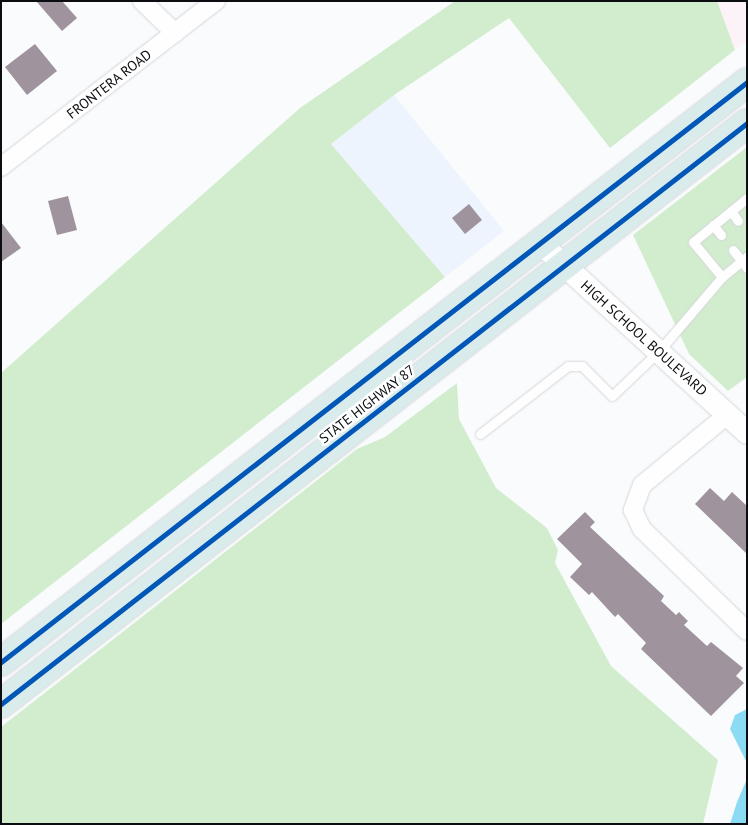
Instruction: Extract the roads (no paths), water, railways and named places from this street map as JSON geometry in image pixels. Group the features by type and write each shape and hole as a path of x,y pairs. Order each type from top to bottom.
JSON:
{"highway":[{"path":"1,662 747,82"},
{"name":"STATE HIGHWAY 87","path":"1,704 747,123"}],"street":[{"path":"142,1 175,33"},
{"name":"FRONTERA ROAD","path":"1,167 216,1"},
{"name":"HIGH SCHOOL BOULEVARD","path":"540,243 563,267 659,351 747,433"},
{"path":"728,415 642,485 633,510 642,529 747,631"},
{"path":"1,692 41,672"}],"lane":[{"path":"722,277 693,242 746,199"},
{"path":"731,211 738,221"},
{"path":"713,225 721,235"},
{"path":"480,434 568,366 582,366 612,396 659,351 722,277 745,262 733,250"}],"water":[{"path":"747,709 747,763 730,729 735,715"},
{"path":"747,779 747,824 730,824 737,802"}]}
